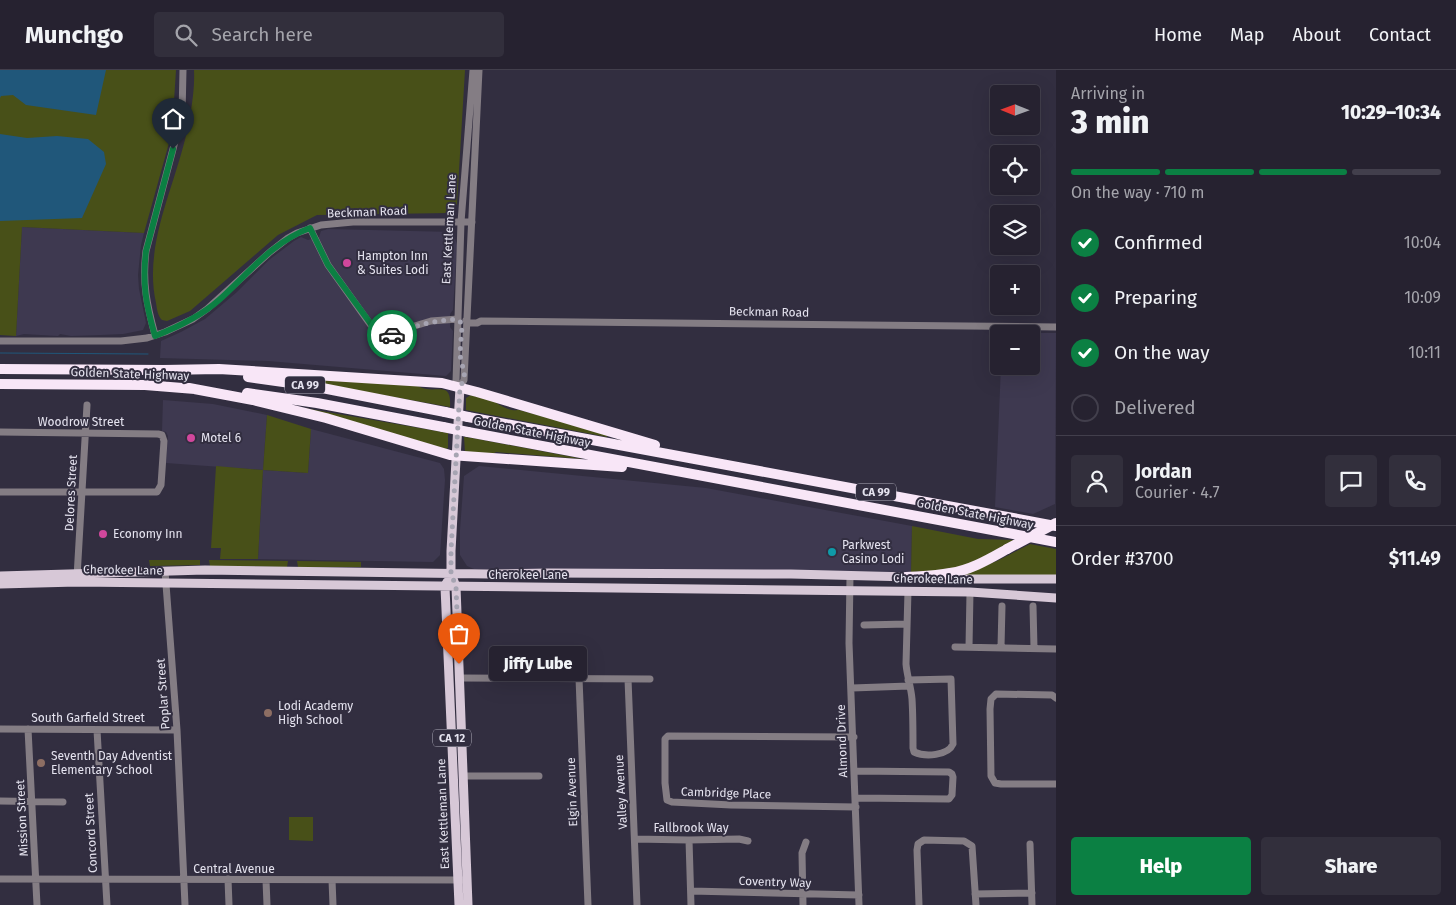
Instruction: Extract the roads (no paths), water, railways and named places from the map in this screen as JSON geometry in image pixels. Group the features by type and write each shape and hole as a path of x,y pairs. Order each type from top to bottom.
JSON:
{"highway":[{"name":"Golden State Highway","path":"0,369 163,370 275,380 1056,525"},
{"path":"163,370 219,369 442,383 592,425 695,458"},
{"name":"Golden State Highway","path":"0,384 145,385 290,398 1056,542"},
{"path":"189,388 253,400 326,418 456,456 614,466 698,475"},
{"path":"906,577 962,570 987,560 1056,525"}],"main road":[{"name":"East Kettleman Lane","path":"460,387 451,573 445,587 463,881 468,905"},
{"name":"Cherokee Lane","path":"0,584 165,570 800,574 929,579 1056,579"},
{"name":"East Kettleman Lane","path":"451,573 456,587 463,776 463,881 459,905"},
{"path":"631,573 631,588"},
{"name":"Cherokee Lane","path":"0,576 165,583 970,592 1056,598"}],"street":[{"path":"155,336 146,303 144,283 145,260 154,218 182,115 183,70"},
{"name":"East Kettleman Lane","path":"473,70 461,222 456,382 460,387 464,380 479,70"},
{"name":"Beckman Road","path":"0,341 105,342 155,336 185,323 207,309 274,248 297,233 310,228 340,222 472,222"},
{"path":"310,228 328,265 380,335 389,336 408,328 431,322 458,319 462,324 461,360 464,366"},
{"path":"459,281 462,289 462,313 467,323"},
{"path":"468,313 481,321"},
{"name":"Beckman Road","path":"467,323 481,321 1056,327"},
{"name":"Delores Street","path":"77,578 87,405"},
{"name":"Woodrow Street","path":"0,432 162,435 164,441 161,485 158,492 81,493"},
{"path":"0,492 81,493"},
{"name":"Poplar Street","path":"165,570 177,730 185,905"},
{"name":"Almond Drive","path":"850,577 849,644 859,905"},
{"path":"852,688 908,683 951,679 953,744 948,751 939,754 919,754 914,752 912,699 908,683 906,664 908,591"},
{"path":"969,647 970,592"},
{"path":"1001,648 1002,606"},
{"path":"1033,606 1034,648"},
{"path":"864,626 907,624"},
{"path":"956,647 1056,648"},
{"path":"460,678 650,679"},
{"name":"Elgin Avenue","path":"579,678 588,905"},
{"name":"Valley Avenue","path":"628,679 637,905"},
{"path":"1056,698 1052,695 996,694 991,699 990,708 991,776 995,782 1001,784 1056,784"},
{"name":"South Garfield Street","path":"0,729 177,730"},
{"name":"Mission Street","path":"28,730 37,905"},
{"name":"Concord Street","path":"97,730 106,905"},
{"name":"Cambridge Place","path":"854,738 668,736 666,738 665,782 667,800 672,802 856,807"},
{"path":"855,771 948,772 953,776 952,795 949,798 856,798"},
{"path":"463,776 539,776"},
{"path":"0,801 63,802"},
{"name":"Fallbrook Way","path":"635,839 739,839 748,842"},
{"path":"689,840 691,905"},
{"path":"919,905 917,850 920,841 924,840 964,841 972,846 976,905"},
{"path":"802,905 802,853 806,842"},
{"path":"1030,844 1032,905"},
{"name":"Central Avenue","path":"0,879 463,881"},
{"path":"228,879 229,905"},
{"path":"266,880 267,905"},
{"path":"332,880 333,905"},
{"name":"Coventry Way","path":"691,891 859,895"},
{"path":"975,894 1032,893"}],"water":[{"path":"0,70 106,70 96,115 26,105 13,95 1,96 0,98"},
{"path":"0,134 27,138 57,136 88,139 104,152 106,164 82,218 0,221"}],"waterway":[{"path":"0,353 148,354"}],"place":[{"name":"Hampton Inn & Suites Lodi","path":"347,263"},
{"name":"Motel 6","path":"191,438"},
{"name":"Economy Inn","path":"103,534"},
{"name":"Parkwest Casino Lodi","path":"832,552"},
{"name":"Jiffy Lube","path":"459,664"},
{"name":"Lodi Academy High School","path":"268,713"},
{"name":"Seventh Day Adventist Elementary School","path":"41,763"}]}
